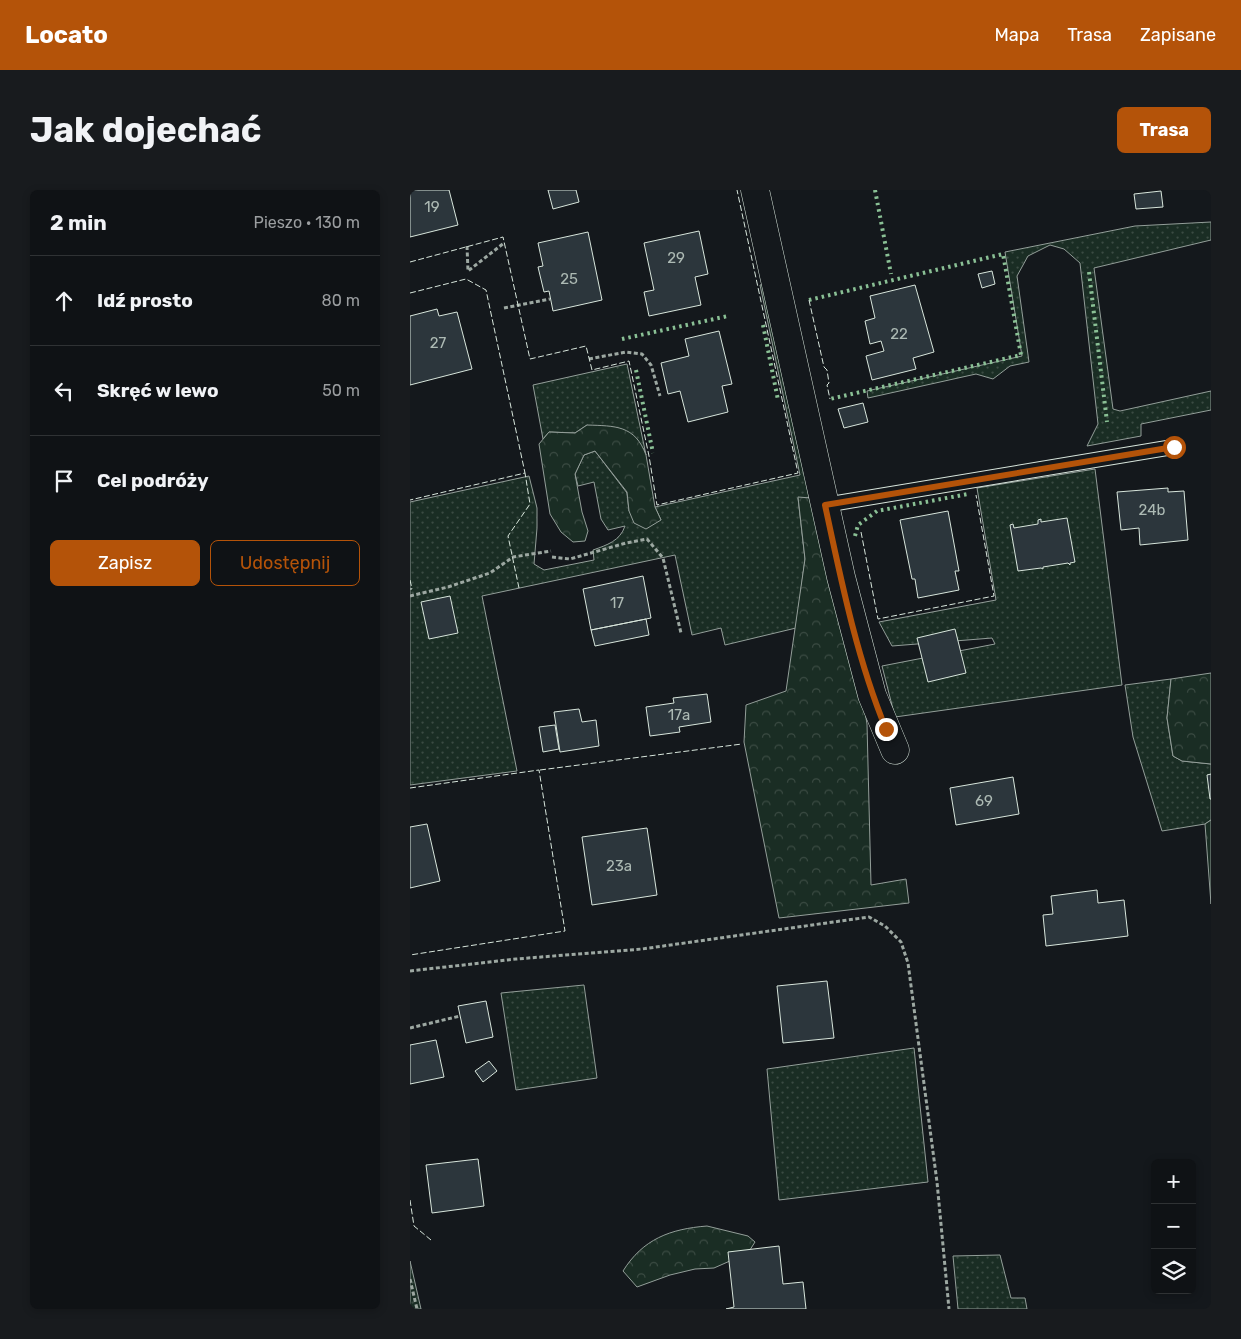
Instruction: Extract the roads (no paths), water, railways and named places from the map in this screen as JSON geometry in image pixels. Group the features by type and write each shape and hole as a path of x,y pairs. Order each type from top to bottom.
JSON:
{"street":[{"path":"755,190 841,577 872,695 895,750"}],"lane":[{"path":"825,505 1174,447"}]}
